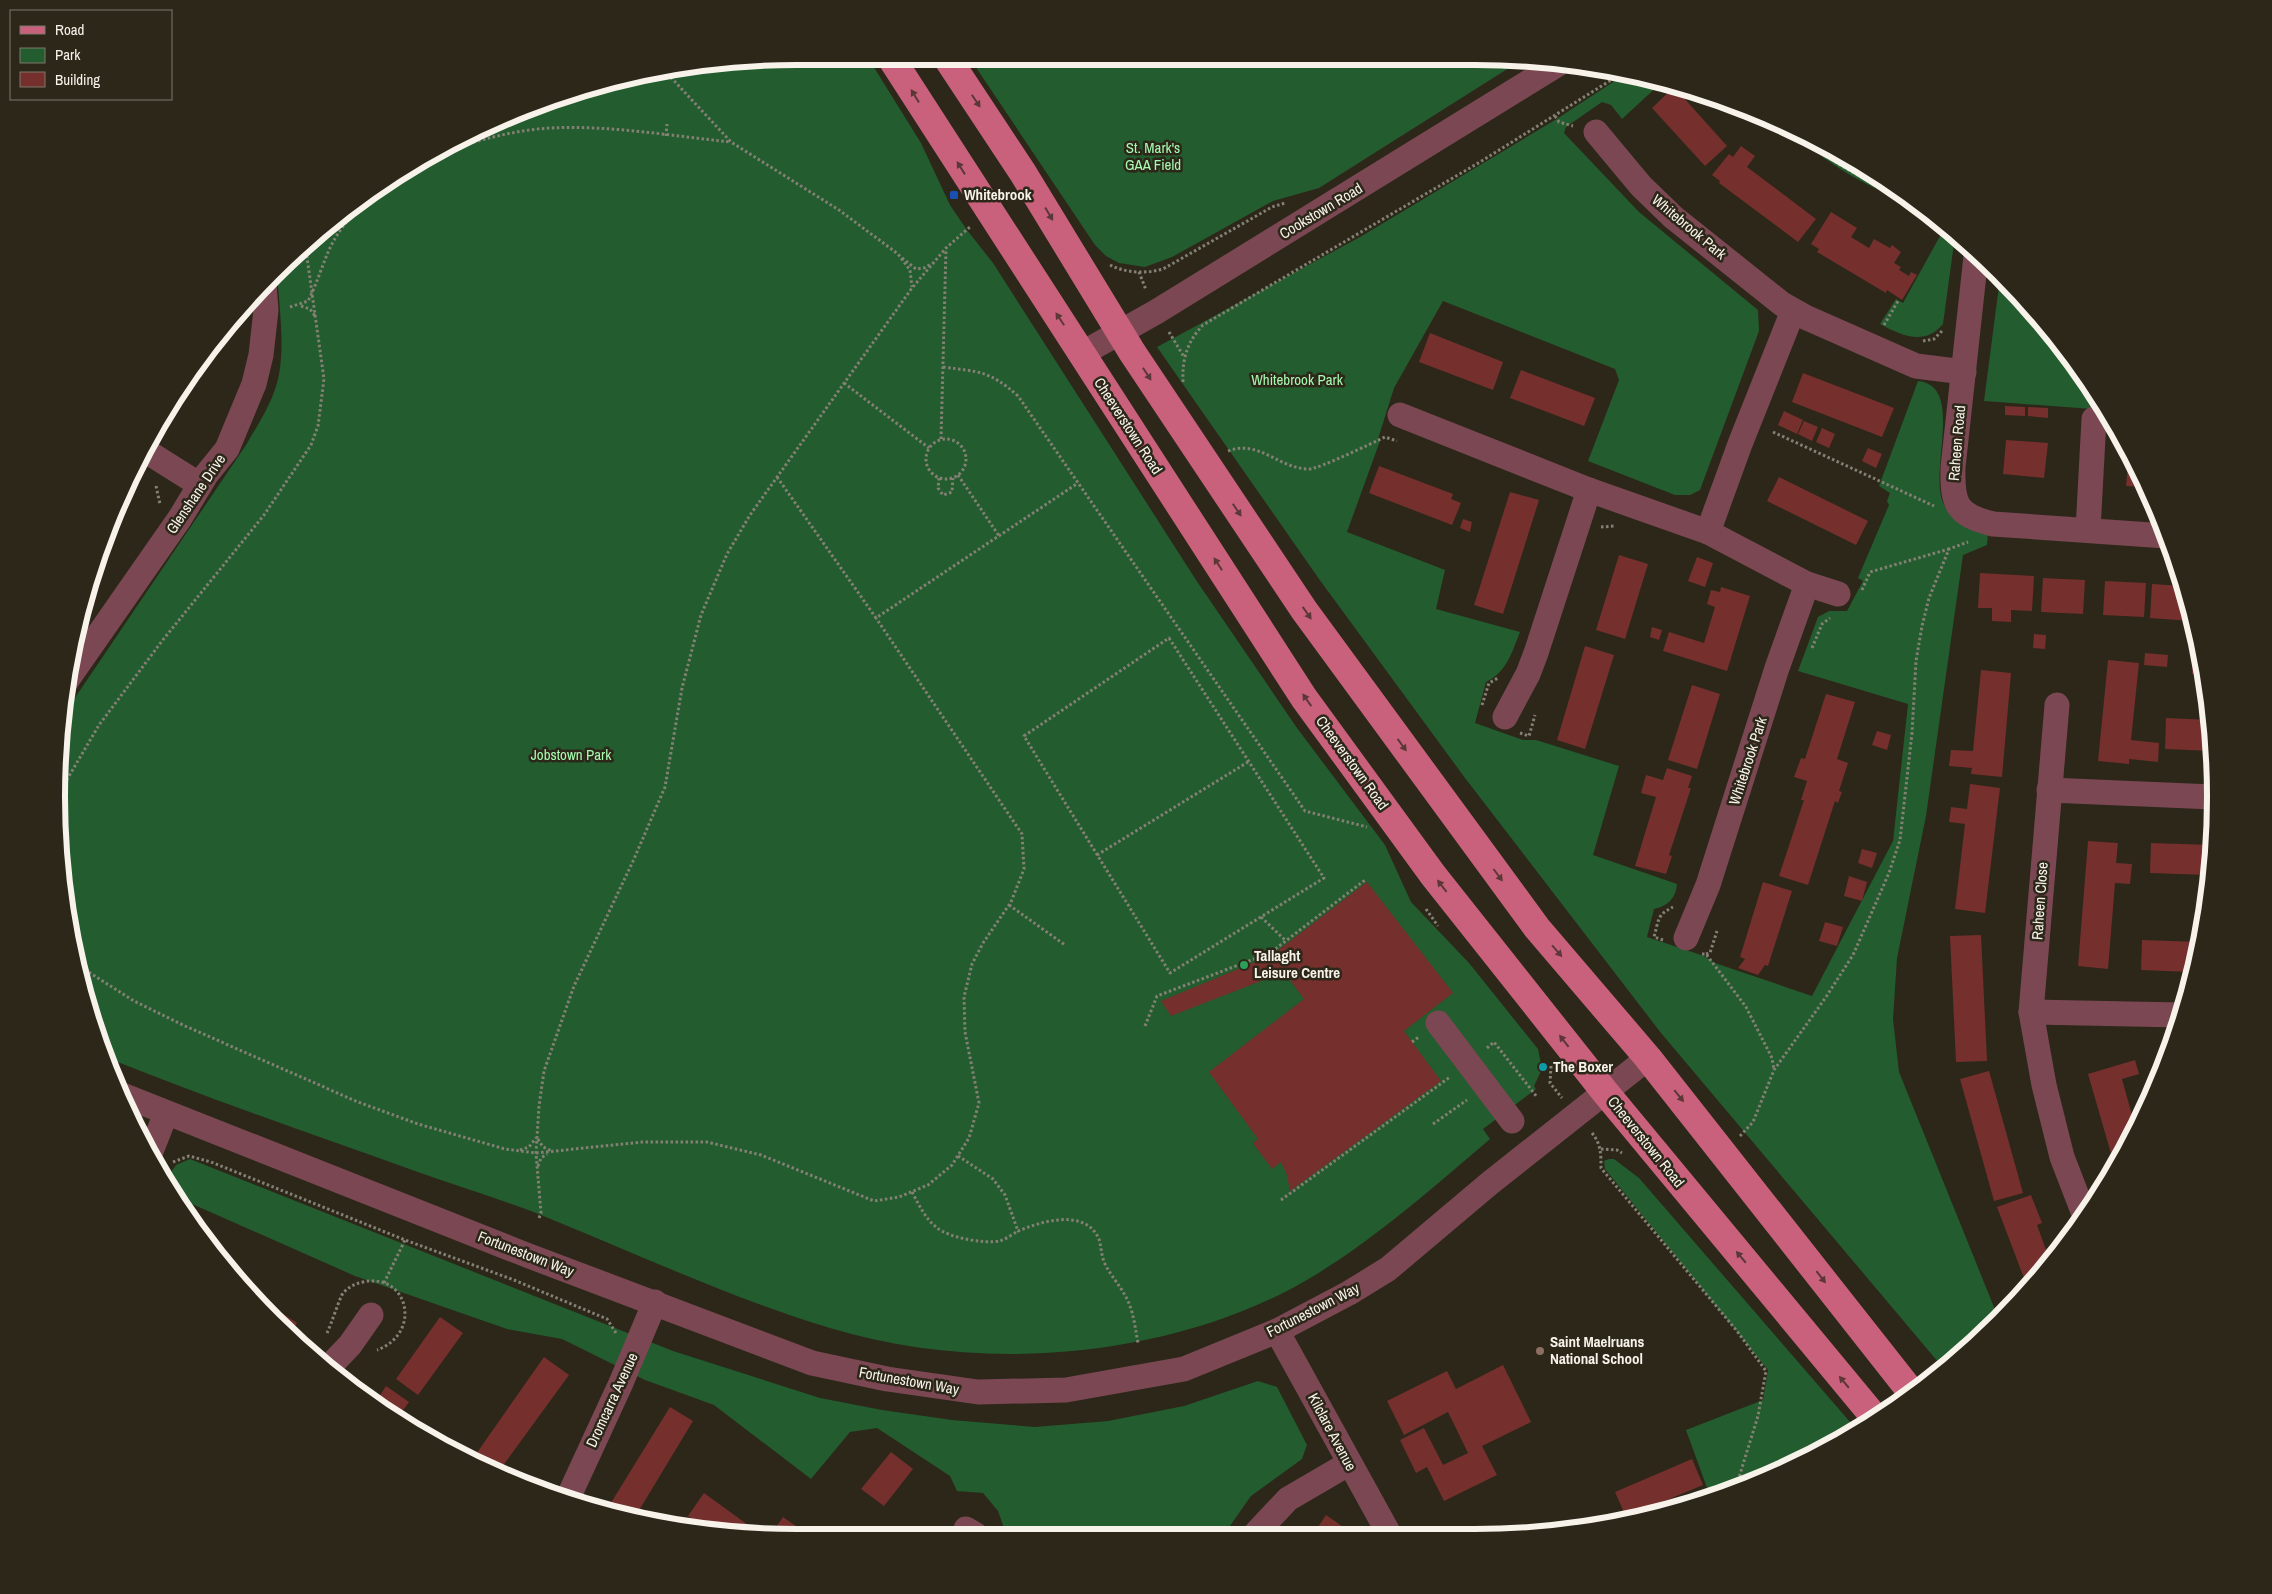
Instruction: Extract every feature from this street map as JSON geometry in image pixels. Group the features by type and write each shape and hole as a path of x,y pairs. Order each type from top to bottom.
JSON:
{"main road":[{"name":"Cheeverstown Road","path":"896,65 1304,698 1433,875 1605,1092 1871,1413"},
{"path":"952,65 1023,172 1120,333 1304,610 1537,928 1648,1058 1725,1153 1908,1388"}],"street":[{"name":"Cookstown Road","path":"1083,354 1511,95 1550,69"},
{"name":"Whitebrook Park","path":"1585,129 1673,217 1793,311 1916,366 1964,372"},
{"name":"Raheen Road","path":"1975,263 1952,492 1959,507 1971,518 1993,524 2158,535"},
{"name":"Glenshane Drive","path":"77,666 227,449 254,384 261,356 266,310 265,295"},
{"path":"1708,532 1740,444 1793,311"},
{"path":"1400,415 1588,490 1708,532 1806,584 1845,602"},
{"path":"2088,530 2094,419"},
{"path":"150,454 200,486"},
{"path":"1508,724 1536,653 1588,490"},
{"name":"Whitebrook Park","path":"1686,945 1708,885 1777,668 1806,584"},
{"name":"Raheen Close","path":"2057,705 2031,1012 2044,1085 2062,1157 2081,1207"},
{"path":"2049,790 2207,798"},
{"path":"2031,1012 2173,1015"},
{"path":"1438,1024 1475,1057 1485,1086 1512,1121"},
{"name":"Fortunestown Way","path":"130,1098 524,1254 812,1363 887,1379 978,1392 1066,1390 1184,1369 1276,1331 1349,1293 1388,1269 1490,1184 1648,1058"},
{"path":"160,1157 166,1113"},
{"name":"Dromcarra Avenue","path":"570,1493 621,1383 655,1302"},
{"path":"333,1363 350,1345 371,1315"},
{"name":"Kilclare Avenue","path":"1276,1331 1348,1464 1386,1529"},
{"path":"1260,1529 1288,1499 1348,1464"}],"path":[{"path":"670,76 731,142 839,210 916,269 924,268 934,263"},
{"path":"1183,388 1182,368 1186,351 1192,337 1203,325 1372,226 1614,78"},
{"path":"1555,116 1558,122 1585,129"},
{"path":"666,136 667,124"},
{"path":"460,147 495,136 551,128 619,130 731,142"},
{"path":"1823,153 1845,169 1868,179"},
{"path":"1103,261 1126,270 1149,272 1163,269 1272,206 1289,202"},
{"path":"285,308 298,306 308,301 330,249 347,220 352,215"},
{"path":"539,1218 541,1213 536,1153 544,1071 574,986 634,859 664,787 682,688 701,615 710,592 727,554 750,515 844,383 912,288 946,248 972,225"},
{"path":"941,439 946,248"},
{"path":"66,782 99,726 162,641 264,515 311,445 318,426 324,379 307,254"},
{"path":"898,254 910,270 912,288"},
{"path":"1882,328 1898,301"},
{"path":"298,306 310,308 316,318"},
{"path":"1876,325 1887,330"},
{"path":"1919,342 1934,339 1946,325"},
{"path":"943,367 986,373 1003,382 1018,396 1305,810 1372,828"},
{"path":"844,383 929,448"},
{"path":"1773,432 1934,506"},
{"path":"1222,453 1246,447 1257,449 1294,466 1310,469 1385,437 1398,442"},
{"path":"941,439 950,439 959,444 965,451 966,461 962,472 953,478 939,478 932,474 926,464 929,448 941,439"},
{"path":"958,474 999,536"},
{"path":"86,969 143,1005 185,1026 358,1102 418,1124 514,1150 536,1153 642,1142 707,1142 761,1155 874,1201 899,1197 928,1185 952,1165 958,1156 969,1138 979,1104 965,1032 964,997 972,964 979,950 1009,905 1024,869 1022,834 876,618 777,477"},
{"path":"939,478 938,488 943,495 952,492 953,478"},
{"path":"876,618 1078,483"},
{"path":"1596,529 1604,526 1618,526"},
{"path":"1811,650 1822,624 1845,602 1870,572 1970,541"},
{"path":"1725,1153 1753,1122 1774,1070 1826,997 1852,955 1889,873 1900,840 1912,733 1916,661 1929,598 1949,549"},
{"path":"1169,638 1248,762 1324,878 1170,973 1024,736 1169,638"},
{"path":"1481,710 1489,683 1499,677"},
{"path":"1508,724 1529,736 1536,712"},
{"path":"1098,855 1248,762"},
{"path":"1145,1026 1157,996 1270,953 1365,880"},
{"path":"1680,904 1661,914 1654,937 1686,945 1706,954 1746,1007 1772,1058 1774,1070"},
{"path":"1009,905 1065,946"},
{"path":"1261,917 1286,941"},
{"path":"1706,954 1710,953 1719,924"},
{"path":"1281,1200 1494,1042 1537,1097"},
{"path":"1433,1124 1485,1086"},
{"path":"514,1150 524,1149 533,1144 537,1133"},
{"path":"537,1133 540,1144 555,1151"},
{"path":"1601,1149 1601,1168 1737,1331 1766,1371 1758,1416 1738,1479"},
{"path":"538,1172 542,1157 555,1151"},
{"path":"527,1152 535,1159 538,1172"},
{"path":"162,1161 189,1156 211,1162 405,1240 514,1280 607,1319 615,1328 616,1336"},
{"path":"958,1156 993,1179 1005,1195 1018,1231"},
{"path":"912,1192 924,1214 937,1229 955,1236 977,1240 1001,1241 1018,1231 1038,1223 1064,1219 1087,1224 1099,1238 1101,1257 1127,1298 1134,1318 1138,1344"},
{"path":"384,1283 405,1240"}],"green space":[{"name":"Jobstown Park","path":"872,65 921,143 950,205 993,263 1196,580 1297,728 1385,845 1411,902 1469,963 1538,1049 1542,1069 1534,1086 1536,1089 1483,1129 1490,1139 1391,1222 1339,1260 1285,1292 1233,1315 1178,1332 1120,1345 1061,1352 1002,1354 943,1350 885,1342 793,1316 719,1289 536,1213 259,1116 115,1061 90,986 79,940 71,893 65,797 71,704 259,423 277,383 281,357 279,279 351,216 390,188 473,140 562,104 654,79 701,71 749,67"},
{"name":"St. Mark's GAA Field","path":"974,65 1511,67 1319,188 1273,201 1172,257 1145,267 1119,263 1106,256 1095,245"},
{"name":"Whitebrook Park","path":"1618,79 1656,88 1622,119 1611,105 1602,102 1566,127 1564,133 1639,212 1758,310 1759,331 1700,490 1690,495 1675,495 1588,461 1619,380 1615,369 1443,301 1394,388 1378,439 1380,441 1347,532 1445,570 1436,609 1520,632 1504,667 1486,682 1475,723 1523,740 1536,740 1619,766 1593,855 1677,884 1675,893 1670,901 1654,909 1647,937 1704,956 1715,963 1812,996 1893,841 1908,704 1798,671 1818,617 1829,611 1847,611 1863,581 1858,578 1889,505 1887,501 1890,493 1879,486 1918,381 1933,387 1941,400 1943,417 1941,497 1948,510 1988,533 1987,545 1963,555 1926,816 1897,958 1893,1019 1899,1072 1996,1312 1939,1363 1661,1033 1465,778 1319,579 1157,347 1360,237 1555,120"},
{"path":"1807,144 1841,163 1893,196 1850,175"},
{"path":"1942,233 1954,244 1943,324 1929,335 1913,337 1880,324 1896,299 1903,303"},
{"path":"1999,286 2056,351 2096,409 1984,401"},
{"path":"190,1159 673,1351 820,1398 882,1410 952,1420 1035,1427 1108,1421 1184,1406 1258,1381 1277,1387 1307,1445 1302,1459 1251,1496 1228,1529 1004,1529 998,1511 983,1493 957,1491 950,1476 877,1428 850,1432 811,1479 714,1405 645,1380 562,1339 507,1329 355,1276 186,1202 170,1174 176,1165"},
{"path":"1614,1159 1639,1178 1852,1424 1799,1454 1708,1491 1686,1430 1763,1400 1768,1370 1605,1169 1604,1161"}],"building":[{"path":"1669,92 1681,95 1727,146 1705,166 1652,108"},
{"path":"1741,146 1755,156 1747,167 1816,219 1798,242 1719,183 1720,181 1712,175 1729,154 1733,157"},
{"path":"1831,212 1857,228 1851,237 1869,248 1874,239 1890,248 1892,245 1901,252 1894,263 1901,267 1899,270 1909,276 1911,272 1917,275 1902,300 1887,290 1886,293 1817,252 1819,249 1811,244"},
{"path":"1430,333 1503,362 1493,390 1419,362"},
{"path":"203,370 202,377 198,377"},
{"path":"1521,370 1595,398 1584,426 1510,398"},
{"path":"1803,373 1894,408 1882,437 1792,402"},
{"path":"2005,406 2025,407 2025,416 2005,415"},
{"path":"2028,407 2048,408 2048,418 2028,416"},
{"path":"1784,411 1803,420 1797,434 1778,425"},
{"path":"1804,421 1818,427 1812,441 1798,434"},
{"path":"1822,428 1835,434 1829,448 1816,442"},
{"path":"2006,440 2048,443 2044,478 2003,474"},
{"path":"1868,448 1882,454 1876,468 1862,461"},
{"path":"2128,465 2138,487 2126,486"},
{"path":"1379,466 1453,494 1451,499 1461,503 1452,525 1369,493"},
{"path":"1779,477 1868,521 1856,545 1767,501"},
{"path":"1510,492 1539,500 1503,614 1474,605"},
{"path":"1463,519 1472,522 1470,532 1460,528"},
{"path":"1619,555 1648,564 1625,639 1596,630"},
{"path":"1697,557 1713,563 1705,587 1688,581"},
{"path":"1980,573 2034,576 2032,611 2011,610 2011,622 1992,621 1992,608 1978,608"},
{"path":"2043,578 2085,580 2083,614 2041,612"},
{"path":"2105,581 2146,583 2144,617 2103,615"},
{"path":"2152,584 2175,585 2185,621 2150,618"},
{"path":"1721,587 1750,596 1727,671 1663,651 1669,632 1704,643 1715,607 1707,604 1711,590 1720,592"},
{"path":"1652,627 1662,630 1659,640 1650,637"},
{"path":"2034,634 2046,635 2045,649 2033,648"},
{"path":"1585,646 1614,655 1585,749 1557,740"},
{"path":"2145,653 2168,655 2167,667 2144,665"},
{"path":"2193,655 2196,674 2192,674"},
{"path":"2108,660 2139,663 2131,740 2159,743 2158,762 2129,759 2129,764 2098,761"},
{"path":"1981,670 2011,673 2002,777 1971,774 1972,768 1949,766 1951,750 1973,751"},
{"path":"1692,685 1720,694 1697,769 1668,760"},
{"path":"1826,694 1855,702 1837,759 1848,763 1839,791 1842,792 1838,803 1835,801 1808,885 1779,876 1804,800 1801,800 1807,781 1794,777 1801,758 1805,759"},
{"path":"2166,718 2203,720 2205,751 2165,749"},
{"path":"1877,731 1891,735 1887,750 1872,745"},
{"path":"1667,768 1692,776 1688,788 1691,788 1669,855 1672,856 1666,874 1635,866 1656,797 1641,793 1646,775 1663,780"},
{"path":"1970,784 2000,788 1985,913 1955,909 1965,824 1949,822 1951,807 1967,809"},
{"path":"2088,841 2118,843 2116,863 2132,864 2130,884 2115,883 2108,969 2078,966"},
{"path":"2151,843 2205,845 2203,875 2150,873"},
{"path":"1862,849 1877,853 1872,868 1858,863"},
{"path":"1849,876 1867,882 1862,901 1844,896"},
{"path":"1367,882 1453,993 1404,1031 1441,1081 1290,1191 1287,1175 1281,1162 1272,1169 1253,1143 1258,1139 1209,1072 1304,999 1284,972 1171,1016 1161,1001 1272,955"},
{"path":"1763,882 1792,891 1768,966 1765,965 1758,975 1738,968 1745,959 1740,957"},
{"path":"1825,922 1843,927 1837,946 1819,941"},
{"path":"1981,935 1987,1061 1956,1062 1950,936"},
{"path":"2142,940 2193,942 2185,972 2141,970"},
{"path":"2135,1060 2139,1074 2122,1079 2133,1119 2112,1157 2088,1074"},
{"path":"1989,1071 2023,1193 1994,1201 1960,1079"},
{"path":"2031,1195 2042,1223 2037,1225 2047,1253 2025,1280 1997,1207"},
{"path":"270,1305 297,1323 293,1328"},
{"path":"440,1317 463,1333 418,1395 396,1379"},
{"path":"544,1357 569,1375 502,1467 476,1454"},
{"path":"1503,1365 1531,1422 1482,1446 1497,1475 1444,1501 1427,1467 1416,1473 1400,1440 1424,1428 1443,1465 1468,1453 1448,1412 1404,1435 1387,1401 1447,1371 1456,1389"},
{"path":"386,1386 409,1402 401,1413 378,1398"},
{"path":"670,1407 693,1421 638,1511 610,1504"},
{"path":"891,1452 913,1469 884,1506 861,1489"},
{"path":"1692,1459 1703,1485 1648,1508 1624,1513 1615,1492"},
{"path":"704,1493 751,1527 697,1522 688,1516"},
{"path":"1326,1515 1346,1529 1317,1529"},
{"path":"783,1517 800,1529 797,1529 775,1528"}],"place":[{"name":"Whitebrook","path":"954,195"},
{"name":"Tallaght Leisure Centre","path":"1244,965"},
{"name":"The Boxer","path":"1543,1067"},
{"name":"Saint Maelruans National School","path":"1540,1351"}]}
